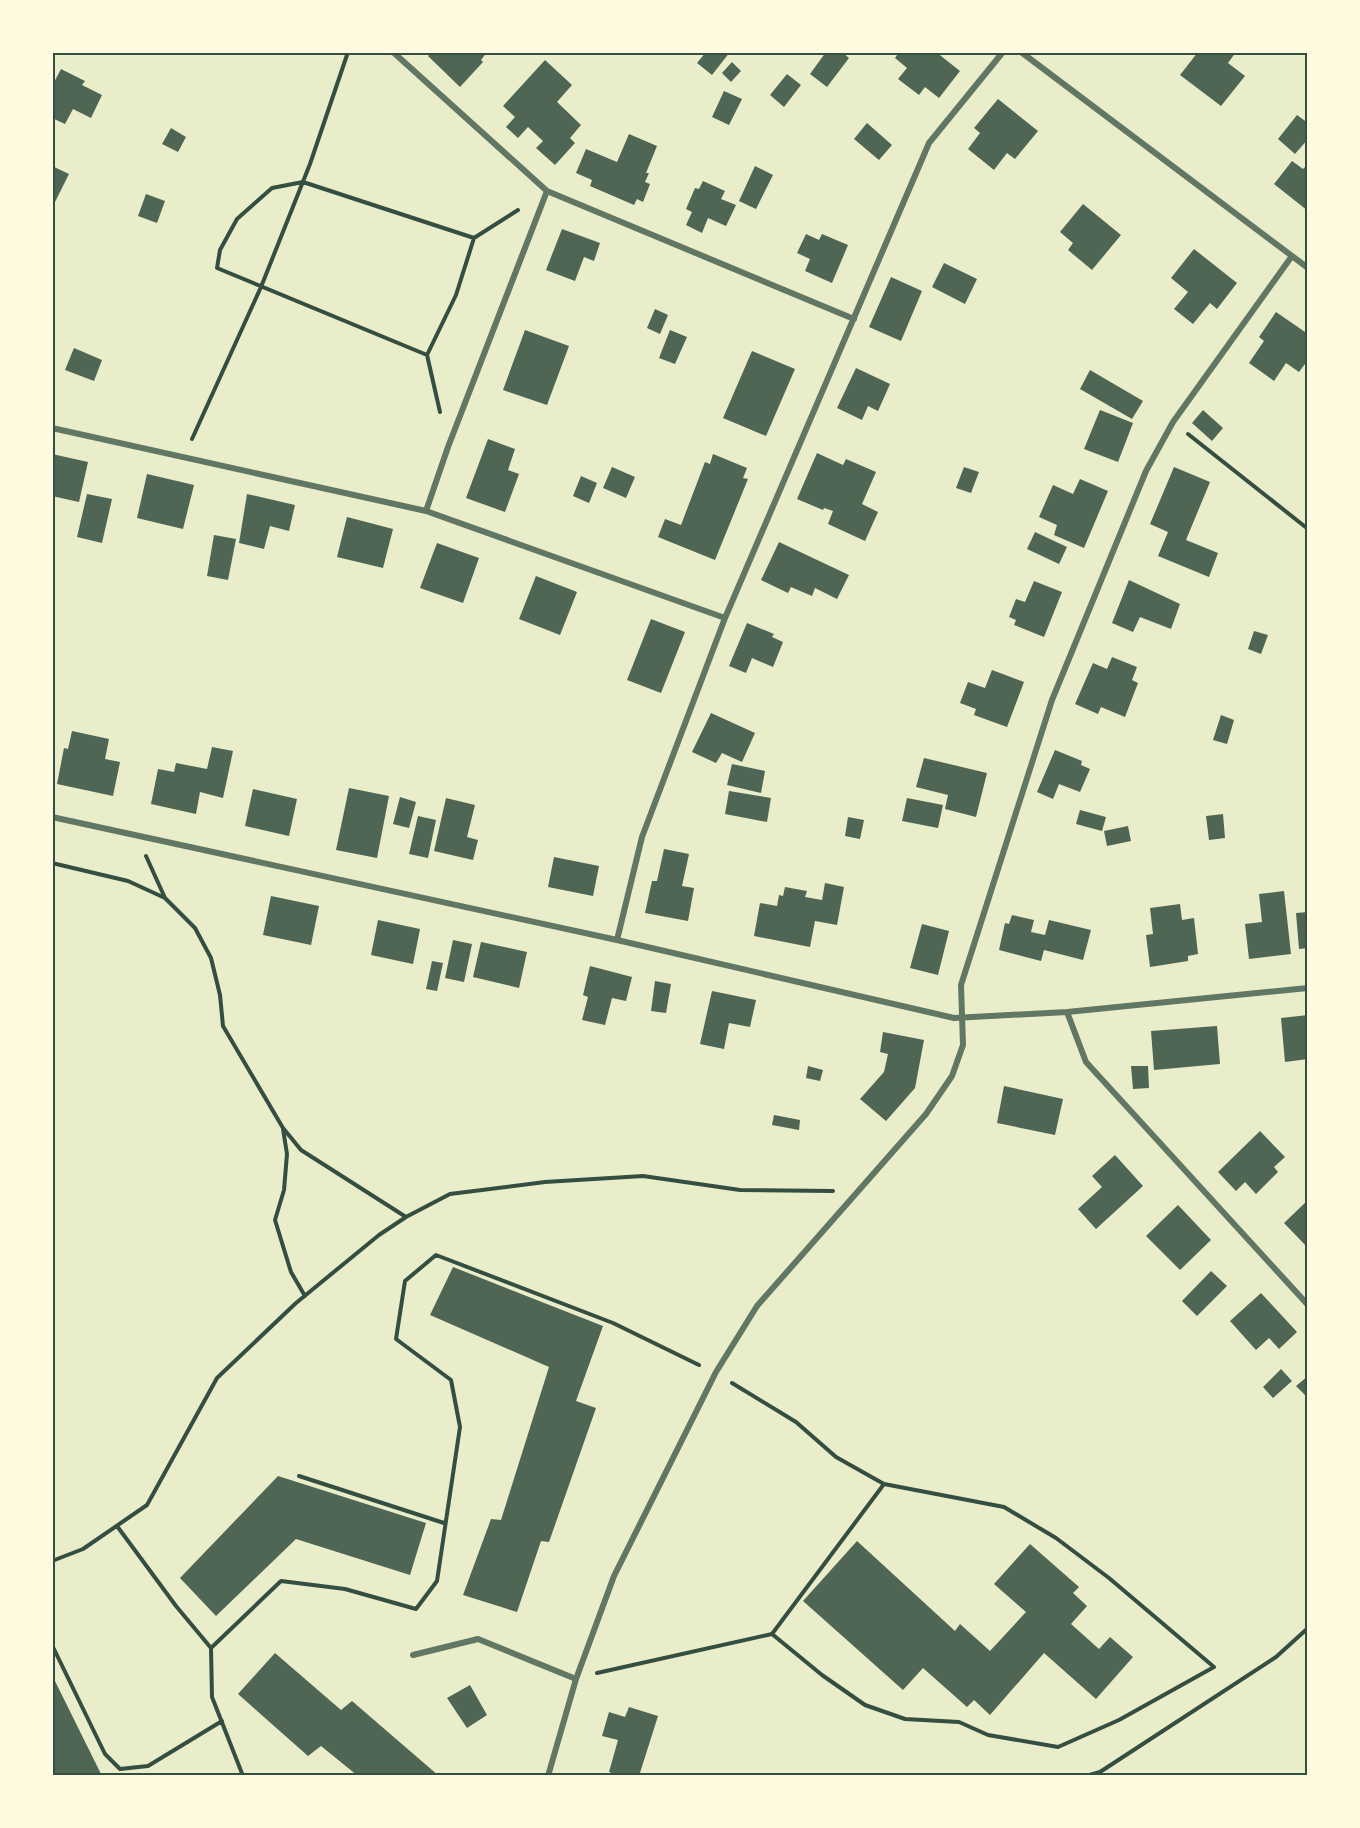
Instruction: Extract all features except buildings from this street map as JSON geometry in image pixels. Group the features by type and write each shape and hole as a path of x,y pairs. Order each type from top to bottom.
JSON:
{"street":[{"path":"393,52 547,191 854,319"},
{"path":"617,940 642,837 725,618 929,143 1003,52"},
{"path":"1021,52 1308,268"},
{"path":"426,512 448,447 547,191"},
{"path":"548,1776 576,1679 614,1576 716,1372 757,1306 926,1114 952,1076 963,1045 961,985 1052,700 1146,471 1173,422 1292,256"},
{"path":"52,428 426,512 725,618"},
{"path":"52,817 617,940 954,1018 1067,1012 1308,988"},
{"path":"1067,1012 1086,1062 1308,1305"},
{"path":"413,1655 478,1639 576,1679"}],"path":[{"path":"184,456 261,287 303,182 348,52"},
{"path":"427,355 218,268 220,250 237,219 272,188 303,182 474,238"},
{"path":"448,447 427,355 456,295 474,238 547,191"},
{"path":"1173,422 1308,529"},
{"path":"137,836 165,898"},
{"path":"52,863 128,881 165,898 195,928 211,958 220,995 223,1026 283,1128 301,1150 406,1217"},
{"path":"283,1128 287,1154 284,1190 275,1220 291,1272 305,1296"},
{"path":"52,1562 83,1549 147,1504 217,1378 305,1296 406,1217 450,1194 545,1182 643,1176 740,1190 832,1190 849,1199"},
{"path":"211,1648 281,1581 345,1589 416,1609 437,1581 460,1427 451,1380 396,1338 405,1281 436,1255 613,1323 716,1372 796,1422 836,1457 884,1484 1004,1507 1056,1538 1109,1578 1214,1667 1119,1720 1058,1747 988,1735 959,1722 905,1719 865,1705 822,1675 772,1634"},
{"path":"299,1476 444,1523"},
{"path":"576,1679 635,1663 772,1634 884,1484"},
{"path":"117,1526 176,1606 211,1648 212,1697 243,1776"},
{"path":"1086,1776 1100,1772 1276,1657 1308,1628"},
{"path":"52,1645 105,1754 120,1769 148,1766 222,1721"}]}
